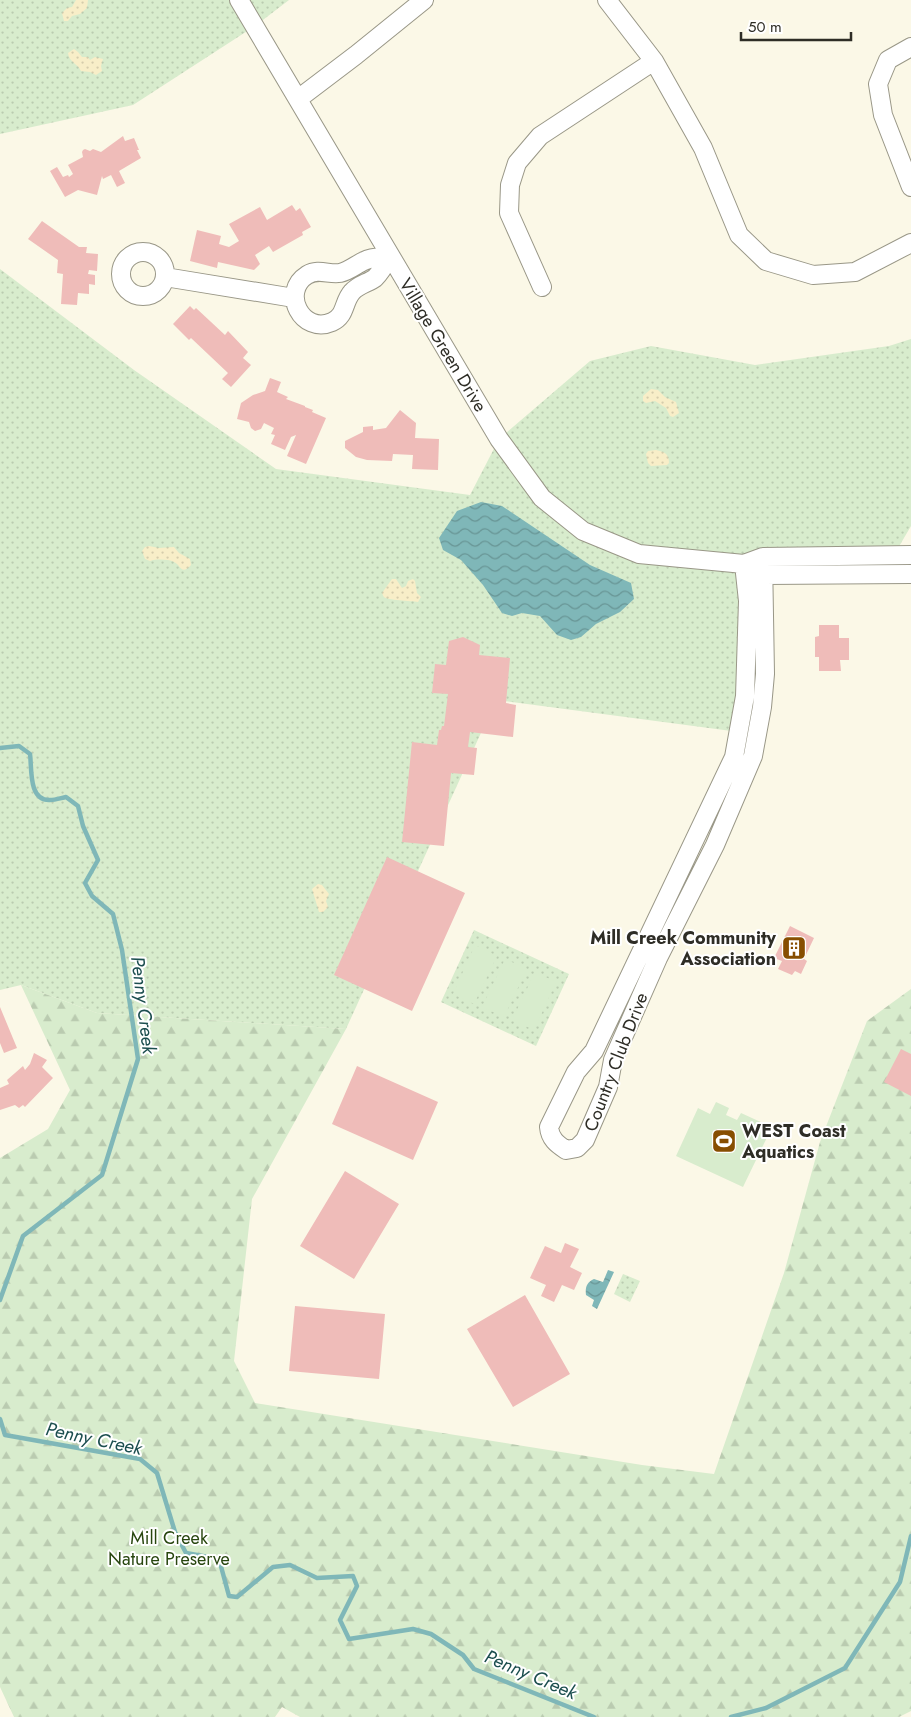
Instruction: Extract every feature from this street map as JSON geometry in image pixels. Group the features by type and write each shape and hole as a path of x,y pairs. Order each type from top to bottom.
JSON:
{"street":[{"name":"Village Green Drive","path":"238,0 499,439 542,498 582,531 639,554 744,564 764,575 911,574"},
{"path":"298,99 424,0"},
{"path":"607,0 654,61 703,148 739,235 766,261 813,275 855,272 911,243"},
{"path":"911,47 888,60 878,84 883,115 911,187"},
{"path":"542,287 509,214 510,184 516,163 540,136 654,61"},
{"path":"390,256 376,277 353,290 341,315 332,322 321,324 309,322 297,310 294,298 295,293 299,282 308,274 318,271 340,273 366,260 390,256"},
{"path":"165,277 294,298"},
{"name":"Village Green Drive","path":"744,564 763,557 911,555"},
{"name":"Country Club Drive","path":"744,564 748,601 745,696 734,757 594,1051 576,1072 549,1128 550,1135 557,1144 566,1150 577,1148 585,1140 608,1087 613,1060 658,958 715,845 753,756 762,707 764,674 763,557"}],"green space":[{"path":"0,0 289,0 255,26 133,105 0,134"},
{"path":"0,269 134,370 276,469 470,495 499,439 590,361 651,346 755,365 889,346 911,339 911,526 894,555 744,564 739,732 496,700 346,1029 97,1013 21,985 0,990"},
{"path":"474,930 569,974 536,1046 441,1002"},
{"path":"475,945 497,956 474,1004 453,994"},
{"path":"505,959 527,969 504,1017 482,1007"},
{"path":"535,972 556,982 534,1030 512,1020"},
{"name":"Mill Creek Nature Preserve","path":"21,985 97,1013 346,1029 252,1199 234,1361 255,1403 642,1465 714,1474 784,1273 820,1142 867,1021 911,989 911,1711 899,1717 300,1717 282,1707 275,1717 14,1717 0,1687 0,1158 48,1129 70,1090"},
{"name":"WEST Coast Aquatics","path":"716,1102 729,1108 726,1115 737,1120 741,1113 772,1127 743,1187 676,1156 698,1108 710,1114"},
{"path":"623,1274 640,1281 630,1302 614,1294"}],"sand":[{"path":"76,0 88,0 87,8 80,14 72,16 68,21 64,21 62,13 67,8 72,7"},
{"path":"74,49 82,57 88,57 90,60 95,57 103,59 102,71 96,75 81,71 71,61 68,53"},
{"path":"651,389 658,390 665,397 676,402 679,413 673,417 670,416 666,408 655,401 646,403 643,401 643,396"},
{"path":"656,450 667,455 669,463 667,465 651,466 648,463 646,454 648,451"},
{"path":"145,547 159,548 174,547 179,553 190,559 191,565 183,570 171,561 150,561 145,559 142,551"},
{"path":"392,579 396,579 402,588 406,586 408,581 413,579 417,593 421,597 418,602 394,600 384,597 382,593"},
{"path":"318,884 322,885 329,894 326,901 328,907 323,912 319,912 312,889"}],"water":[{"path":"481,502 502,506 590,565 631,583 634,599 620,612 596,624 581,637 571,640 557,635 540,616 522,613 512,616 502,613 483,585 461,560 443,550 439,538 457,511"},
{"path":"608,1270 614,1272 597,1309 592,1306 594,1300 586,1295 586,1287 594,1279 603,1282"}],"building":[{"path":"123,136 125,141 134,138 141,158 119,171 125,183 117,187 111,175 103,179 102,176 97,195 78,190 65,197 50,171 57,167 63,177 68,175 69,177 73,174 68,165 83,157 83,150 90,151 93,149 101,152"},
{"path":"292,205 296,211 300,208 311,227 302,232 303,235 273,252 269,246 255,255 260,264 254,270 218,262 217,268 190,261 197,230 221,236 219,244 229,247 239,241 229,224 260,207 267,220"},
{"path":"42,221 79,247 87,247 86,253 98,254 97,271 89,270 88,274 95,275 95,285 89,284 89,294 78,293 77,305 61,304 63,274 57,273 58,260 28,239"},
{"path":"190,306 194,310 196,308 225,335 228,331 248,352 243,358 251,365 231,387 222,379 228,373 191,338 189,340 173,324"},
{"path":"270,378 281,382 277,392 288,397 286,399 305,406 313,410 312,412 326,418 306,464 287,456 296,435 291,437 285,450 271,444 275,435 271,434 274,428 264,423 261,429 255,431 251,428 249,422 237,419 241,403 253,395 265,391"},
{"path":"400,410 416,423 415,438 439,439 438,470 412,469 413,455 393,454 392,461 367,460 356,457 345,448 345,441 363,432 363,427 373,426 373,430 386,428"},
{"path":"819,625 839,625 839,638 849,638 849,660 840,660 841,671 819,671 819,657 815,657 815,637 819,636"},
{"path":"463,637 480,645 479,655 510,658 506,703 516,705 513,737 470,732 468,747 477,748 474,775 451,773 444,846 402,842 412,742 437,745 439,730 444,726 448,694 432,693 435,664 446,665 449,641"},
{"path":"387,857 465,893 412,1011 334,975"},
{"name":"Mill Creek Community Association","path":"790,926 814,938 804,959 807,961 801,974 795,971 792,975 778,969 782,961 774,958"},
{"path":"0,1007 17,1048 4,1053 0,1043"},
{"path":"901,1049 911,1054 911,1096 884,1082"},
{"path":"34,1053 47,1060 42,1067 53,1078 25,1107 23,1105 19,1108 15,1105 0,1110 0,1088 9,1084 7,1080 23,1066 25,1070 30,1064"},
{"path":"357,1066 438,1102 413,1160 332,1124"},
{"path":"345,1171 399,1204 354,1279 300,1246"},
{"path":"565,1243 579,1249 570,1267 582,1273 574,1290 562,1285 554,1302 541,1296 546,1285 530,1278 545,1246 561,1253"},
{"path":"525,1295 570,1374 513,1407 467,1329"},
{"path":"295,1306 385,1314 379,1379 289,1371"}],"waterway":[{"name":"Penny Creek","path":"0,748 19,746 30,754 32,783 38,795 43,799 50,800 66,797 78,806 83,826 98,860 85,883 92,896 113,914 122,950 138,1059 102,1175 23,1236 0,1300"},
{"name":"Penny Creek","path":"0,1419 5,1435 140,1459 157,1473 175,1532 186,1553 219,1559 229,1596 237,1597 273,1567 290,1565 317,1578 353,1576 357,1586 340,1620 349,1639 413,1629 431,1634 463,1655 474,1669 594,1717"},
{"name":"Penny Creek","path":"731,1717 766,1708 845,1668 900,1582 911,1536"}],"place":[{"name":"Mill Creek Community Association","path":"794,948"},
{"name":"WEST Coast Aquatics","path":"724,1141"}]}
